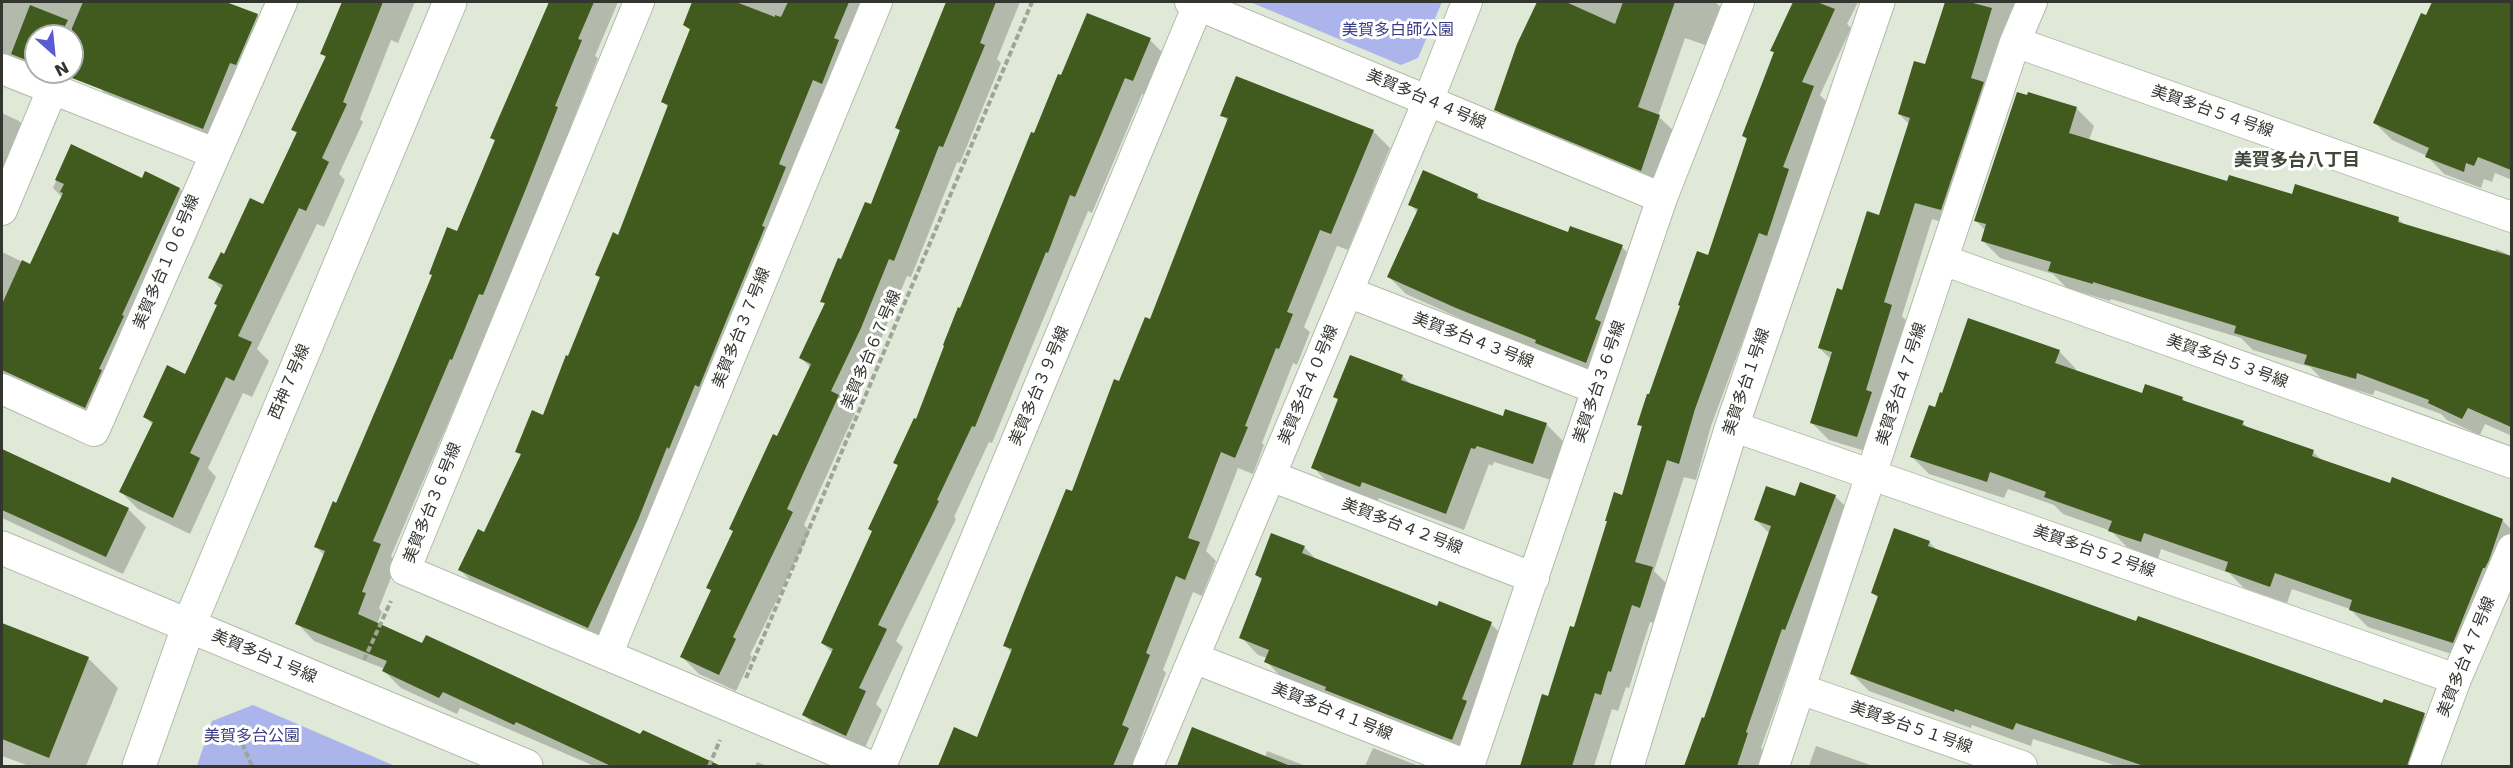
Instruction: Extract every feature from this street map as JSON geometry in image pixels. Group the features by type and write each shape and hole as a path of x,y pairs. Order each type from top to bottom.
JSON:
{"street":[{"name":"美賀多台１０６号線","path":"2,389 94,431 282,2"},
{"name":"西神７号線","path":"139,766 189,626 450,2"},
{"name":"美賀多台３６号線","path":"639,2 405,570 871,766"},
{"name":"美賀多台３７号線","path":"607,655 877,2"},
{"name":"美賀多台４０号線","path":"1148,766 1428,101 1467,2"},
{"name":"美賀多台３６号線","path":"1469,766 1662,198 1738,2"},
{"name":"美賀多台１号線","path":"1627,766 1732,426 1878,2"},
{"name":"美賀多台４７号線","path":"1774,766 2015,42 2032,2"},
{"name":"美賀多台４４号線","path":"1194,3 1662,198"},
{"name":"美賀多台３９号線","path":"881,766 1194,3"},
{"name":"美賀多台５４号線","path":"2015,42 2511,217"},
{"path":"2,69 214,153"},
{"path":"2,210 52,90"},
{"name":"美賀多台５３号線","path":"1943,260 2511,463"},
{"name":"美賀多台４３号線","path":"1348,292 1597,389"},
{"name":"美賀多台５２号線","path":"1732,426 2456,680"},
{"name":"美賀多台４２号線","path":"1271,476 1533,578"},
{"name":"美賀多台１号線","path":"2,548 526,766"},
{"name":"美賀多台４７号線","path":"2424,766 2456,680 2511,549"},
{"name":"美賀多台４１号線","path":"1194,658 1469,766"},
{"name":"美賀多台５１号線","path":"1800,689 2022,766"}],"path":[{"name":"美賀多台６７号線","path":"734,708 1032,2"},
{"path":"349,692 405,570"},
{"path":"235,727 252,766"}],"green space":[{"name":"美賀多白師公園","path":"1250,2 1442,2 1418,58 1401,65"},
{"name":"美賀多台公園","path":"253,705 395,766 197,766 212,721"}],"building":[{"path":"83,2 226,2 258,14 236,65 230,63 203,129 84,83 84,24 74,24"},
{"path":"342,2 383,2 343,102 347,104 322,158 329,162 306,211 299,208 238,336 252,342 234,381 226,377 190,453 200,458 173,518 119,492 153,422 143,417 167,365 185,374 217,305 214,304 223,285 208,278 221,252 224,254 250,198 263,204 297,132 291,130 326,56 320,54"},
{"path":"549,2 594,2 578,39 582,40 555,106 558,107 483,295 479,294 373,541 381,544 362,592 366,593 358,614 422,643 426,635 640,734 643,730 721,766 611,766 516,722 514,725 443,692 439,698 382,671 387,661 295,624 325,551 314,547 333,501 336,503 397,360 432,275 429,274 447,227 457,231 495,140 490,138"},
{"path":"692,2 736,2 775,17 775,15 781,17 788,2 849,2 834,38 839,40 822,84 813,80 779,164 786,167 762,226 765,227 699,387 695,385 638,520 588,628 458,570 478,529 484,532 521,454 515,452 532,410 543,415 600,277 595,275 613,232 618,235 668,105 661,102 690,29 683,25"},
{"path":"946,2 996,2 980,43 985,45 943,147 939,146 894,261 889,259 861,328 831,391 839,395 787,509 793,512 733,637 736,639 719,675 680,657 711,590 706,588 733,531 729,529 773,434 777,436 811,364 799,358 825,303 820,302 838,258 841,259 865,202 871,204 900,130 895,128"},
{"path":"1537,2 1566,2 1615,24 1623,2 1675,2 1638,107 1660,115 1641,171 1494,110 1517,44"},
{"path":"1793,2 1817,2 1835,9 1802,82 1814,86 1783,167 1789,169 1767,236 1759,233 1695,409 1679,464 1667,460 1635,562 1653,567 1640,608 1632,605 1611,672 1608,671 1601,695 1595,693 1572,766 1520,766 1542,694 1548,696 1570,626 1574,627 1614,492 1622,495 1642,426 1637,425 1680,306 1678,305 1697,251 1708,255 1747,138 1742,136 1774,52 1770,51"},
{"path":"1945,2 1969,2 1992,8 1971,78 1984,82 1941,210 1915,203 1884,302 1892,305 1866,390 1872,392 1857,437 1810,423 1832,352 1818,348 1837,288 1842,290 1867,211 1879,215 1910,118 1898,114 1914,61 1925,64"},
{"path":"2432,2 2511,2 2511,170 2478,157 2474,166 2466,163 2464,172 2425,157 2429,148 2373,123 2421,13 2426,15"},
{"path":"30,5 68,20 66,24 24,24 24,59 11,54"},
{"path":"1087,13 1151,38 1133,81 1125,78 1075,197 1070,195 975,427 972,426 937,500 939,501 878,625 887,629 859,688 866,691 846,736 802,715 833,649 821,643 872,531 868,529 898,465 893,463 914,418 916,419 958,307 960,308 1031,132 1034,133 1058,74 1061,75"},
{"path":"1236,76 1374,130 1331,234 1320,230 1287,312 1293,314 1279,349 1276,348 1245,426 1248,427 1235,458 1221,452 1188,538 1200,542 1185,580 1176,576 1146,653 1150,655 1122,725 1129,728 1113,766 938,766 954,727 977,737 1012,649 1003,646 1066,489 1072,491 1114,379 1119,381 1145,317 1150,319 1228,118 1220,116"},
{"path":"2017,92 2027,95 2028,92 2077,107 2069,133 2227,181 2229,175 2292,194 2295,184 2399,217 2398,222 2511,256 2511,427 2468,408 2462,419 2428,403 2429,400 2357,373 2356,379 2304,364 2307,355 2234,333 2236,326 2093,282 2093,284 2048,271 2051,262 1981,241 1986,224 1974,221"},
{"path":"71,144 142,178 145,171 180,188 122,315 124,316 99,369 102,370 85,408 2,370 2,304 22,260 30,264 63,193 60,192 64,184 55,180"},
{"path":"1423,170 1478,194 1477,198 1568,232 1570,226 1623,245 1595,319 1601,322 1586,363 1535,343 1536,340 1387,277 1418,209 1408,205"},
{"path":"1968,318 2060,350 2055,363 2142,393 2145,384 2183,397 2182,400 2244,421 2242,425 2314,450 2312,456 2390,483 2392,477 2503,519 2489,560 2483,568 2453,643 2349,610 2352,600 2275,573 2270,587 2225,571 2228,562 2144,533 2141,542 2108,531 2112,521 2044,497 2046,492 1990,472 1987,482 1910,457 1929,405 1935,407 1940,392 1942,393"},
{"path":"1350,355 1403,375 1401,380 1503,416 1505,409 1547,423 1533,464 1477,446 1475,449 1471,448 1446,514 1362,482 1360,487 1311,468 1338,399 1333,397"},
{"path":"2,449 129,508 106,557 2,510"},
{"path":"1800,482 1836,495 1785,630 1782,629 1746,732 1748,733 1737,766 1684,766 1702,717 1704,718 1771,526 1754,520 1766,486 1795,496"},
{"path":"1894,528 1930,541 1928,546 2136,621 2138,616 2382,703 2384,699 2425,713 2407,766 2144,766 2016,723 2013,730 1955,709 1954,712 1850,674 1878,596 1871,593"},
{"path":"1271,533 1305,546 1302,553 1437,606 1439,601 1492,622 1462,699 1467,701 1452,740 1325,690 1326,687 1264,662 1269,650 1239,638 1262,578 1255,575"},
{"path":"2,623 89,657 49,758 2,739"},
{"path":"1192,727 1288,765 1288,766 1177,766"}],"district":[{"name":"美賀多台八丁目","path":"2297,161"}]}
